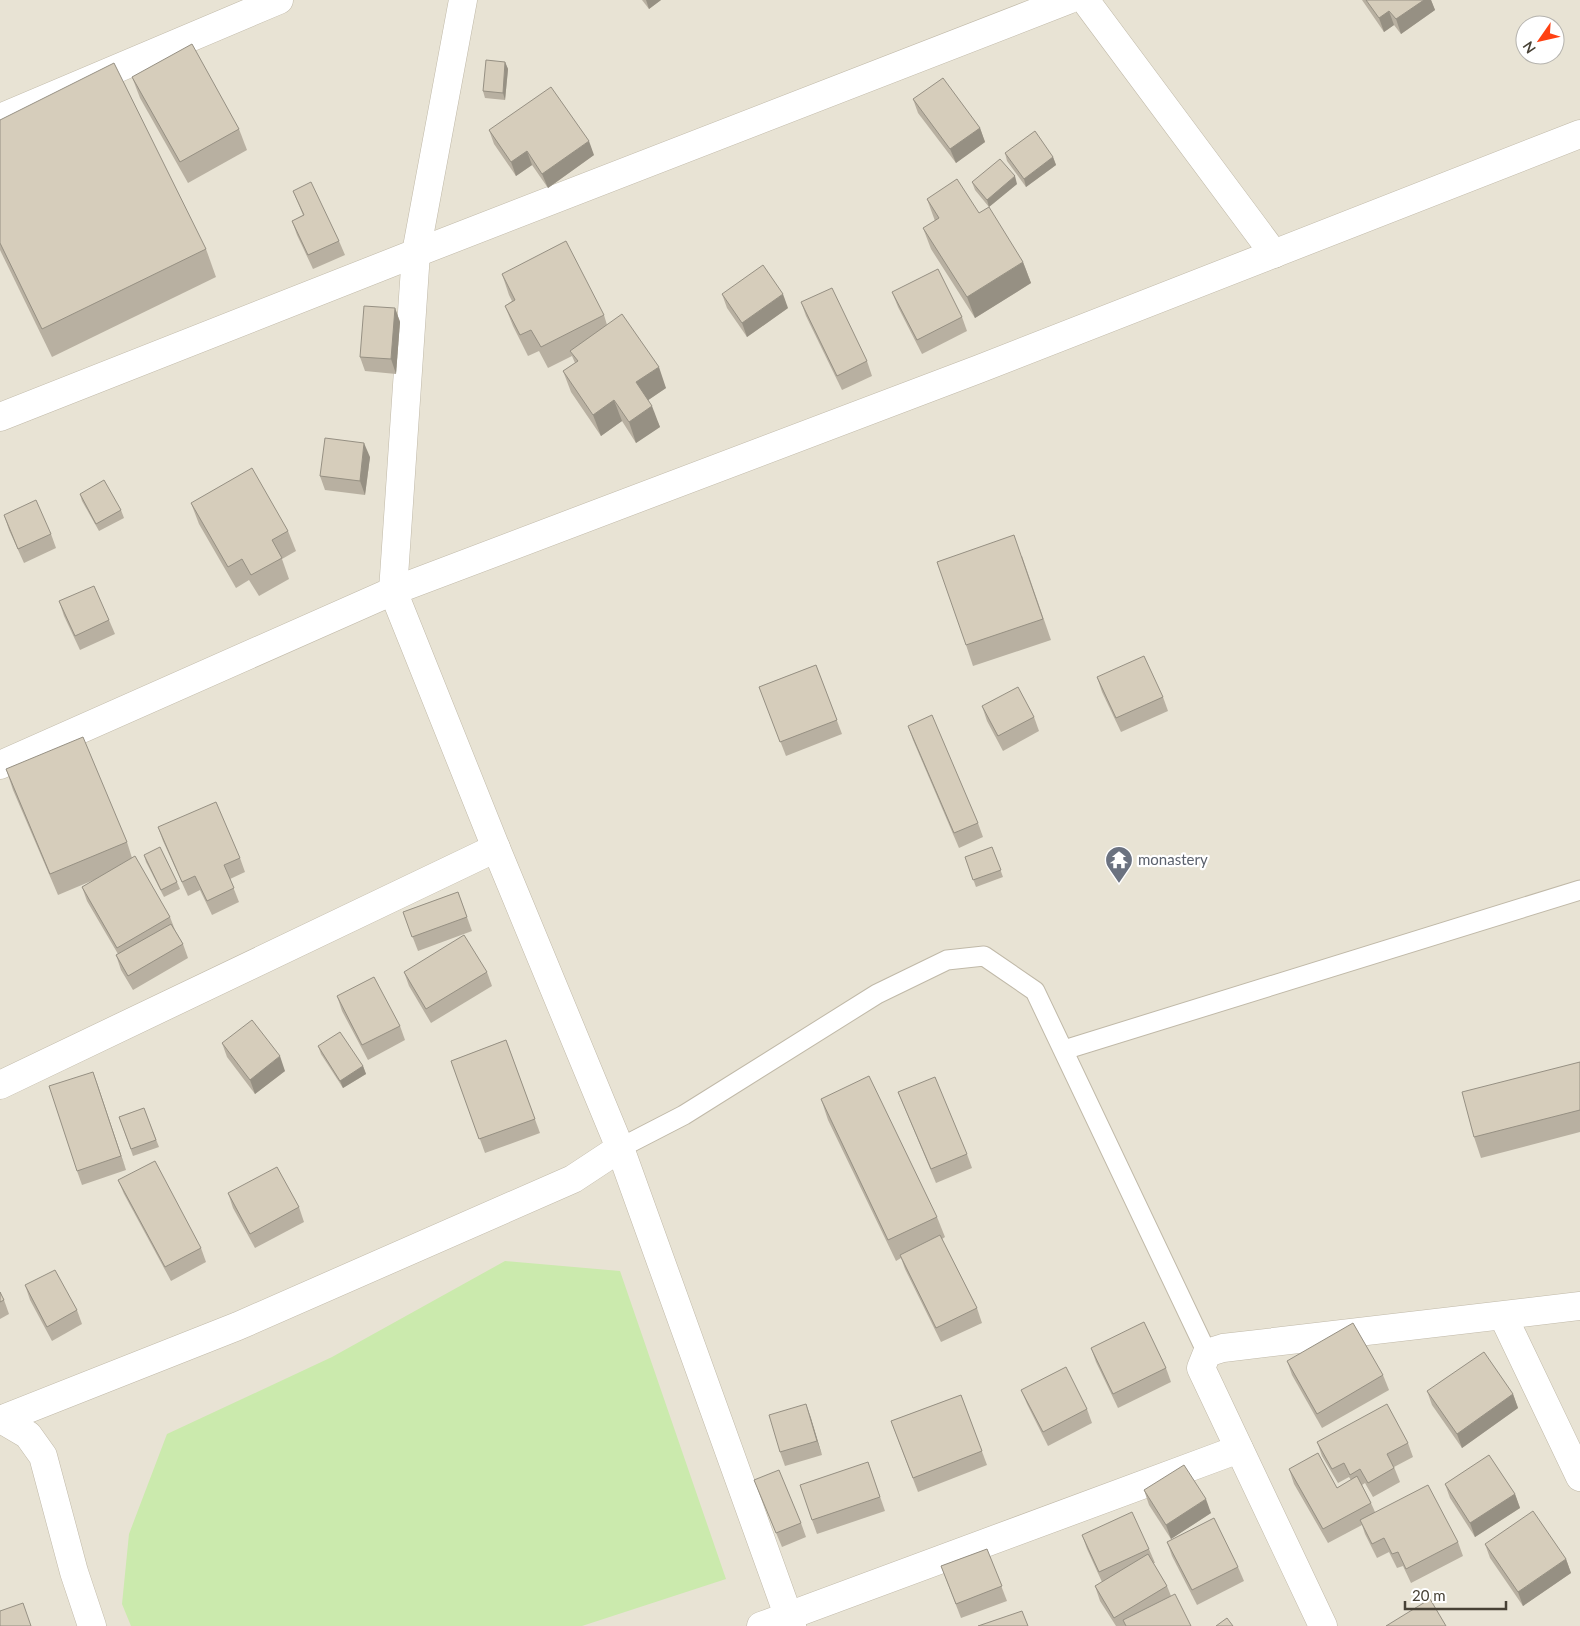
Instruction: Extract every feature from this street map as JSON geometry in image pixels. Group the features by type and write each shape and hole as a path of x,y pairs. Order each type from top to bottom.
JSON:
{"street":[{"path":"0,118 279,0"},
{"path":"463,0 416,253 393,591 496,848 620,1148 790,1621"},
{"path":"0,417 1068,0"},
{"path":"1085,0 1274,254"},
{"path":"0,765 393,591 979,369 1580,134"},
{"path":"0,1086 496,848"},
{"path":"1,1419 238,1326 573,1179 620,1148"},
{"path":"1323,1626 1201,1368 1207,1353 1223,1348 1580,1306"},
{"path":"1503,1316 1580,1477"},
{"path":"1,1419 28,1435 43,1456 74,1572 92,1626"},
{"path":"761,1626 790,1621 1239,1449"}],"lane":[{"path":"1064,1050 1580,890"},
{"path":"620,1148 684,1115 877,994 947,960 984,956 1036,991 1207,1353"}],"shaded area":[{"path":"0,0 1580,0 1580,1626 0,1626"}],"green space":[{"path":"505,1261 620,1271 726,1579 582,1626 131,1626 122,1604 129,1534 167,1434 332,1357"}],"building":[{"path":"1366,0 1424,0 1396,19 1389,11 1379,18"},
{"path":"192,44 239,129 180,162 132,77"},
{"path":"486,60 505,62 503,93 483,91"},
{"path":"114,63 206,249 42,329 0,243 0,120"},
{"path":"943,78 980,128 950,149 913,99"},
{"path":"551,87 589,141 542,174 527,151 511,162 489,130"},
{"path":"1035,131 1053,157 1024,179 1005,153"},
{"path":"1000,159 1015,176 987,200 972,182"},
{"path":"957,179 979,213 989,207 1023,262 967,297 923,228 939,218 927,199"},
{"path":"311,182 339,241 308,255 292,221 304,215 293,191"},
{"path":"566,241 604,315 541,347 531,330 520,335 505,306 515,300 502,274"},
{"path":"763,265 783,294 742,323 722,294"},
{"path":"938,269 962,317 917,340 892,292"},
{"path":"832,288 867,361 837,376 801,302"},
{"path":"364,306 395,308 391,359 360,357"},
{"path":"622,314 659,367 636,382 652,406 629,422 614,400 593,415 563,371 578,361 570,351"},
{"path":"325,438 364,443 360,481 320,476"},
{"path":"252,468 288,531 272,540 282,558 251,575 242,559 228,567 191,503"},
{"path":"104,480 121,510 96,524 80,494"},
{"path":"36,500 51,534 18,549 4,515"},
{"path":"1014,535 1043,619 966,645 937,562"},
{"path":"94,586 109,620 75,636 59,601"},
{"path":"1144,656 1163,697 1116,718 1097,677"},
{"path":"816,665 837,720 780,742 759,687"},
{"path":"1018,687 1034,717 998,736 982,706"},
{"path":"932,715 978,823 954,833 908,726"},
{"path":"83,737 127,842 50,874 6,769"},
{"path":"216,802 240,858 224,865 234,888 207,901 195,876 182,882 158,827"},
{"path":"160,847 177,882 161,890 144,855"},
{"path":"992,847 1001,870 973,880 965,857"},
{"path":"135,856 170,917 117,948 82,887"},
{"path":"458,892 467,917 412,937 403,912"},
{"path":"171,924 183,944 128,976 116,955"},
{"path":"464,935 487,972 426,1009 404,972"},
{"path":"374,977 400,1026 362,1045 337,996"},
{"path":"252,1020 280,1056 250,1080 222,1043"},
{"path":"340,1032 363,1066 340,1081 318,1046"},
{"path":"506,1040 535,1119 479,1139 451,1061"},
{"path":"1580,1062 1580,1110 1474,1137 1462,1092"},
{"path":"93,1072 121,1156 77,1171 49,1086"},
{"path":"869,1076 937,1217 888,1240 821,1099"},
{"path":"935,1077 967,1154 931,1169 898,1092"},
{"path":"144,1108 156,1140 131,1149 119,1117"},
{"path":"155,1161 201,1248 165,1267 118,1180"},
{"path":"277,1167 299,1207 250,1234 228,1193"},
{"path":"940,1235 977,1308 936,1328 900,1255"},
{"path":"55,1270 77,1310 47,1327 25,1285"},
{"path":"0,1292 4,1300 0,1302"},
{"path":"1144,1322 1166,1368 1113,1394 1091,1348"},
{"path":"1353,1323 1383,1375 1317,1414 1287,1361"},
{"path":"1484,1352 1513,1394 1457,1434 1427,1391"},
{"path":"1066,1367 1087,1409 1043,1432 1021,1390"},
{"path":"961,1395 982,1451 913,1478 891,1421"},
{"path":"806,1404 817,1441 780,1452 769,1415"},
{"path":"1387,1404 1408,1443 1387,1454 1394,1468 1368,1483 1360,1469 1350,1475 1344,1463 1332,1469 1317,1442"},
{"path":"1318,1453 1337,1488 1357,1476 1371,1503 1323,1529 1289,1469"},
{"path":"1489,1455 1515,1494 1470,1523 1445,1484"},
{"path":"868,1462 880,1497 812,1520 800,1485"},
{"path":"1184,1465 1206,1499 1166,1525 1144,1490"},
{"path":"779,1470 801,1523 776,1533 754,1480"},
{"path":"1428,1485 1458,1542 1406,1569 1398,1552 1392,1554 1384,1538 1372,1544 1360,1520"},
{"path":"1533,1511 1566,1559 1518,1592 1485,1544"},
{"path":"1132,1512 1149,1549 1099,1572 1082,1535"},
{"path":"1214,1518 1238,1567 1192,1590 1167,1542"},
{"path":"987,1549 1002,1586 956,1604 941,1566"},
{"path":"1148,1554 1167,1586 1114,1618 1095,1586"},
{"path":"1175,1594 1191,1626 1126,1626 1123,1620"},
{"path":"1430,1599 1446,1626 1386,1626"},
{"path":"23,1603 31,1626 0,1626 0,1611"},
{"path":"1022,1611 1028,1626 978,1626"},
{"path":"1227,1618 1233,1626 1216,1626"}],"place":[{"name":"monastery","path":"1119,884"}]}
